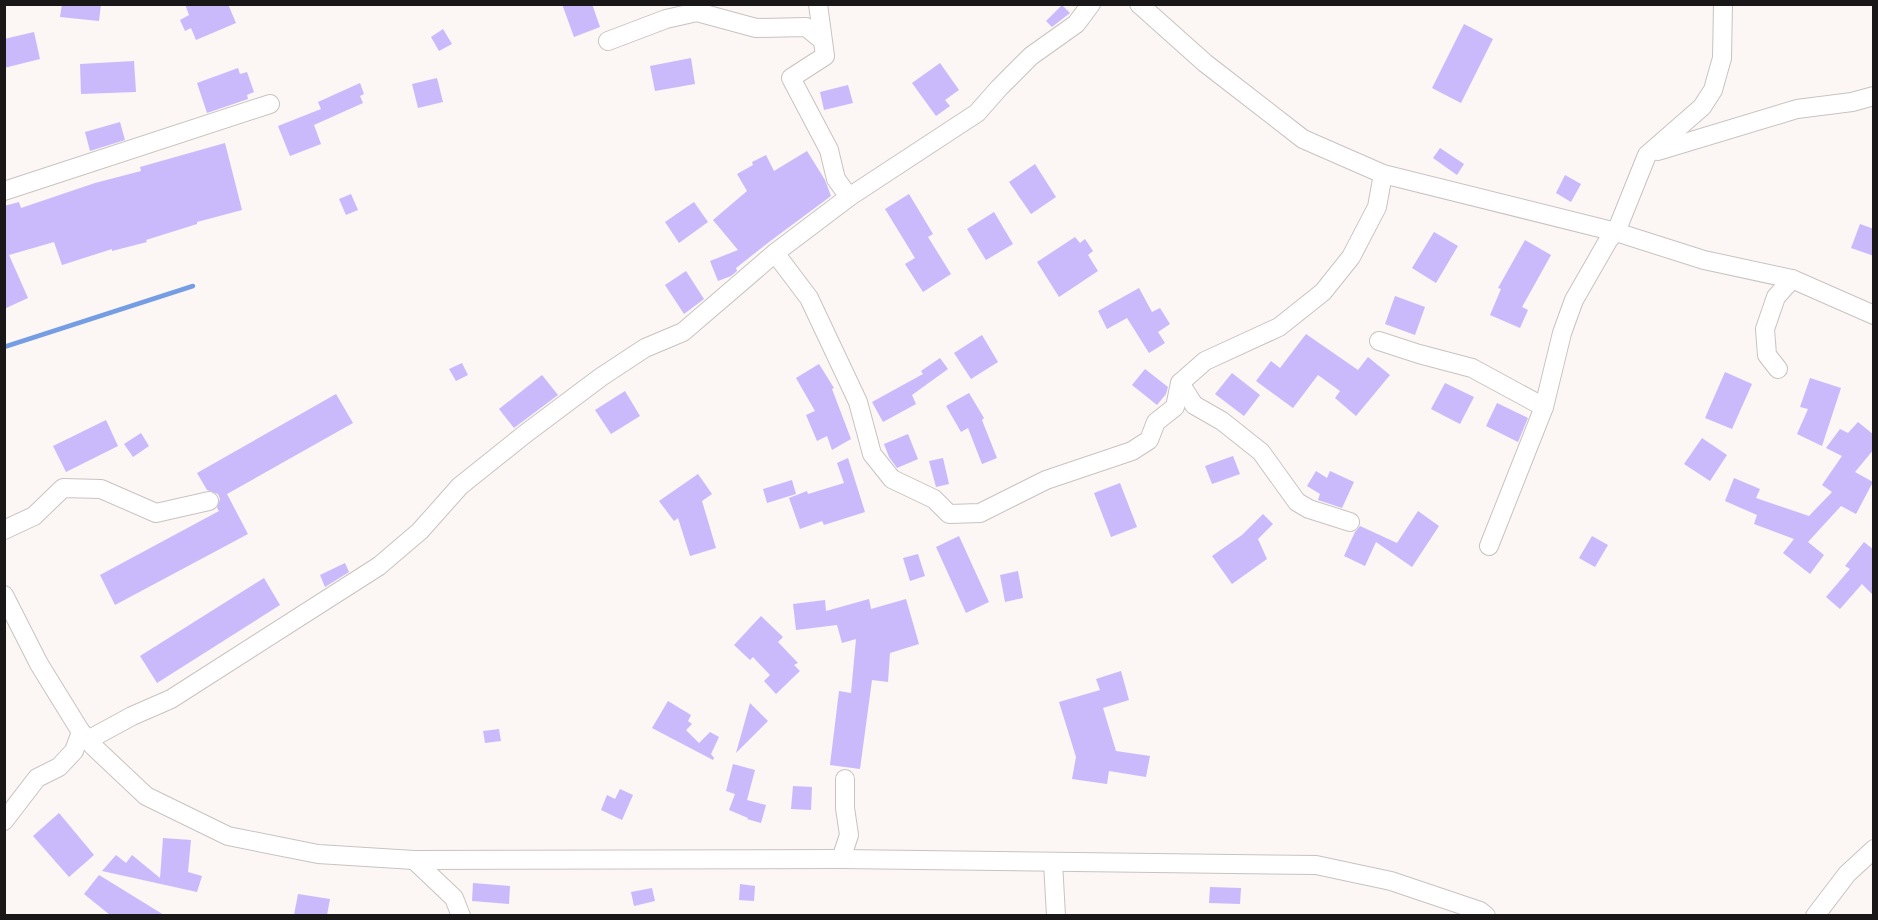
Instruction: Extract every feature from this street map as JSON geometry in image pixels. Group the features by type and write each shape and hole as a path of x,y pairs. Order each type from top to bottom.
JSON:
{"street":[{"path":"818,4 825,57 791,78 829,150 836,179 849,197"},
{"path":"4,821 37,778 58,767 84,743 132,716 171,699 379,566 420,531 460,486 601,376 645,348 683,332 775,253 849,197 977,113 1030,56 1076,24 1091,4"},
{"path":"1139,4 1205,63 1304,139 1383,174 1616,232 1704,260 1792,279 1874,315"},
{"path":"1489,546 1544,407 1562,333 1574,300 1609,239 1616,232 1647,155 1702,107 1713,90 1722,58 1723,4"},
{"path":"608,40 666,19 697,12 756,28 806,27 822,40"},
{"path":"1647,155 1797,109 1852,102 1874,96"},
{"path":"4,190 270,104"},
{"path":"775,253 808,298 858,402 872,454 892,478 934,499 949,514 980,513 1046,480 1132,451 1149,440 1156,422 1174,407 1180,383 1205,361 1278,327 1323,292 1351,257 1372,217 1377,207 1383,174"},
{"path":"1778,369 1767,355 1765,329 1776,297 1792,279"},
{"path":"1379,341 1472,368 1544,407"},
{"path":"1180,383 1194,405 1222,421 1261,452 1297,502 1309,509 1350,522"},
{"path":"4,530 34,516 63,488 100,489 156,513 209,501"},
{"path":"4,595 39,664 84,743 146,796 228,836 318,854 414,860 841,859 1316,865 1391,881 1486,915"},
{"path":"841,859 849,835 845,779"},
{"path":"1815,915 1847,874 1874,849"},
{"path":"414,860 454,898 461,915"},
{"path":"1053,862 1056,915"}],"building":[{"path":"62,4 101,4 99,21 60,17"},
{"path":"185,4 228,4 236,23 196,40 191,28 185,31 180,20 189,15"},
{"path":"562,4 592,4 600,27 574,37"},
{"path":"1062,5 1070,13 1052,27 1046,21"},
{"path":"1464,24 1493,39 1461,103 1432,88"},
{"path":"443,29 452,44 439,51 431,37"},
{"path":"34,32 40,59 4,68 4,39"},
{"path":"691,58 695,84 655,91 650,66"},
{"path":"134,61 136,92 81,94 80,64"},
{"path":"940,63 959,90 945,100 950,106 936,116 912,83"},
{"path":"238,68 240,74 247,72 254,92 247,95 248,99 207,113 197,83"},
{"path":"437,78 443,102 418,108 412,84"},
{"path":"360,83 364,94 360,96 363,103 314,125 321,144 290,156 278,126 321,109 318,102"},
{"path":"848,85 853,103 824,110 820,92"},
{"path":"120,122 125,140 90,151 85,132"},
{"path":"225,143 242,210 197,222 197,224 146,240 147,242 112,251 112,249 62,265 54,242 9,255 28,298 4,309 4,206 19,202 21,208 95,183 141,171 140,167"},
{"path":"1440,148 1464,164 1457,175 1433,158"},
{"path":"807,151 825,180 831,196 736,268 737,271 731,276 718,281 710,261 738,250 713,220 747,191 737,174 753,165 752,162 766,155 774,171"},
{"path":"1035,164 1056,197 1031,214 1009,182"},
{"path":"1565,175 1581,184 1571,202 1556,193"},
{"path":"351,194 358,210 346,215 339,199"},
{"path":"909,194 933,234 928,237 951,274 923,292 905,264 915,258 885,209"},
{"path":"694,202 708,222 679,243 665,222"},
{"path":"994,212 1013,244 986,260 967,229"},
{"path":"1860,224 1874,229 1874,256 1851,248"},
{"path":"1434,232 1458,246 1436,283 1412,268"},
{"path":"1075,237 1080,243 1085,239 1093,251 1088,255 1098,271 1059,297 1037,262"},
{"path":"1525,240 1551,255 1522,307 1528,310 1520,328 1490,315 1501,289 1498,288"},
{"path":"686,271 704,299 684,314 665,285"},
{"path":"1139,288 1152,312 1160,308 1170,324 1158,332 1165,343 1149,353 1127,318 1107,329 1098,311"},
{"path":"1395,296 1425,307 1415,335 1385,324"},
{"path":"1306,334 1358,370 1368,357 1390,375 1356,416 1335,398 1340,391 1318,375 1293,408 1256,381 1271,361 1280,368"},
{"path":"982,335 998,362 971,379 954,353"},
{"path":"940,358 948,369 912,395 916,404 883,422 872,402 923,374 921,371"},
{"path":"462,363 468,375 456,381 449,369"},
{"path":"819,364 834,388 832,389 851,439 832,450 827,436 817,441 806,415 815,411 796,378"},
{"path":"1145,369 1168,387 1166,394 1157,405 1132,385"},
{"path":"1725,372 1752,384 1732,429 1705,418"},
{"path":"1232,373 1260,395 1244,416 1215,394"},
{"path":"542,375 558,395 514,428 499,409"},
{"path":"1810,378 1841,388 1822,446 1797,434 1808,409 1800,407"},
{"path":"1445,383 1474,397 1460,424 1431,409"},
{"path":"625,391 640,416 611,434 595,410"},
{"path":"969,393 984,418 982,420 997,458 982,464 968,428 961,432 946,406"},
{"path":"336,394 353,423 227,494 248,534 115,605 100,575 219,511 217,508 220,499 218,494 207,490 197,473"},
{"path":"1497,403 1528,418 1518,442 1486,426"},
{"path":"106,420 118,446 66,472 53,446"},
{"path":"1858,422 1874,435 1874,449 1855,472 1873,482 1856,514 1841,506 1808,542 1824,555 1810,574 1783,553 1794,539 1754,524 1757,515 1725,501 1734,478 1760,489 1756,498 1809,516 1832,492 1822,485 1842,456 1826,448 1840,429 1848,433"},
{"path":"141,433 149,446 133,457 124,444"},
{"path":"908,434 918,459 897,468 884,444"},
{"path":"1702,438 1727,455 1710,481 1684,464"},
{"path":"1233,456 1240,474 1212,484 1205,466"},
{"path":"848,458 865,512 824,525 822,521 800,529 789,498 807,491 808,494 844,483 837,463"},
{"path":"943,458 949,484 936,487 929,461"},
{"path":"1316,471 1327,478 1330,471 1354,482 1342,508 1318,500 1320,494 1307,486"},
{"path":"698,474 712,494 702,501 716,548 690,556 678,518 674,521 659,501"},
{"path":"792,480 796,494 767,503 763,489"},
{"path":"1120,483 1137,527 1111,537 1094,493"},
{"path":"1418,511 1439,526 1412,567 1376,542 1365,566 1344,556 1360,526 1397,543"},
{"path":"1263,514 1273,524 1258,539 1267,559 1232,584 1212,556 1242,535"},
{"path":"959,536 989,602 966,613 936,547"},
{"path":"1592,536 1608,545 1595,567 1579,558"},
{"path":"1864,542 1874,550 1874,596 1862,584 1840,609 1826,597 1850,569 1845,566"},
{"path":"918,554 925,576 910,581 903,558"},
{"path":"345,563 349,572 325,587 320,575"},
{"path":"1018,571 1023,598 1005,602 1000,575"},
{"path":"264,578 280,605 157,683 140,656"},
{"path":"869,599 871,609 906,599 919,644 890,653 888,682 872,680 860,769 830,765 839,691 851,693 856,639 842,643 837,625 796,630 793,604 825,600 826,611"},
{"path":"761,616 783,637 778,642 798,663 794,665 800,671 776,694 764,681 770,675 753,657 750,660 734,645"},
{"path":"1121,671 1129,700 1103,708 1116,751 1150,756 1146,777 1109,771 1107,784 1072,779 1076,757 1059,702 1100,690 1096,679"},
{"path":"668,701 691,715 688,721 692,724 686,730 699,743 710,732 719,737 711,754 713,760 652,728"},
{"path":"750,703 768,721 736,753"},
{"path":"499,729 501,741 485,743 483,731"},
{"path":"733,764 755,770 747,800 766,805 761,823 729,810 735,794 726,791"},
{"path":"793,786 812,787 811,810 791,809"},
{"path":"620,789 633,795 622,820 601,810 607,795 615,799"},
{"path":"59,813 94,855 69,877 33,836"},
{"path":"163,838 191,840 188,872 202,876 197,892 102,871 116,855 126,863 132,855 160,878"},
{"path":"99,875 164,915 110,915 84,894"},
{"path":"473,883 510,886 509,904 472,901"},
{"path":"740,884 755,886 754,901 739,900"},
{"path":"1210,887 1241,888 1240,904 1209,903"},
{"path":"652,888 655,901 634,906 631,892"},
{"path":"298,894 330,899 327,915 294,915"}],"waterway":[{"path":"4,347 193,286"}]}
